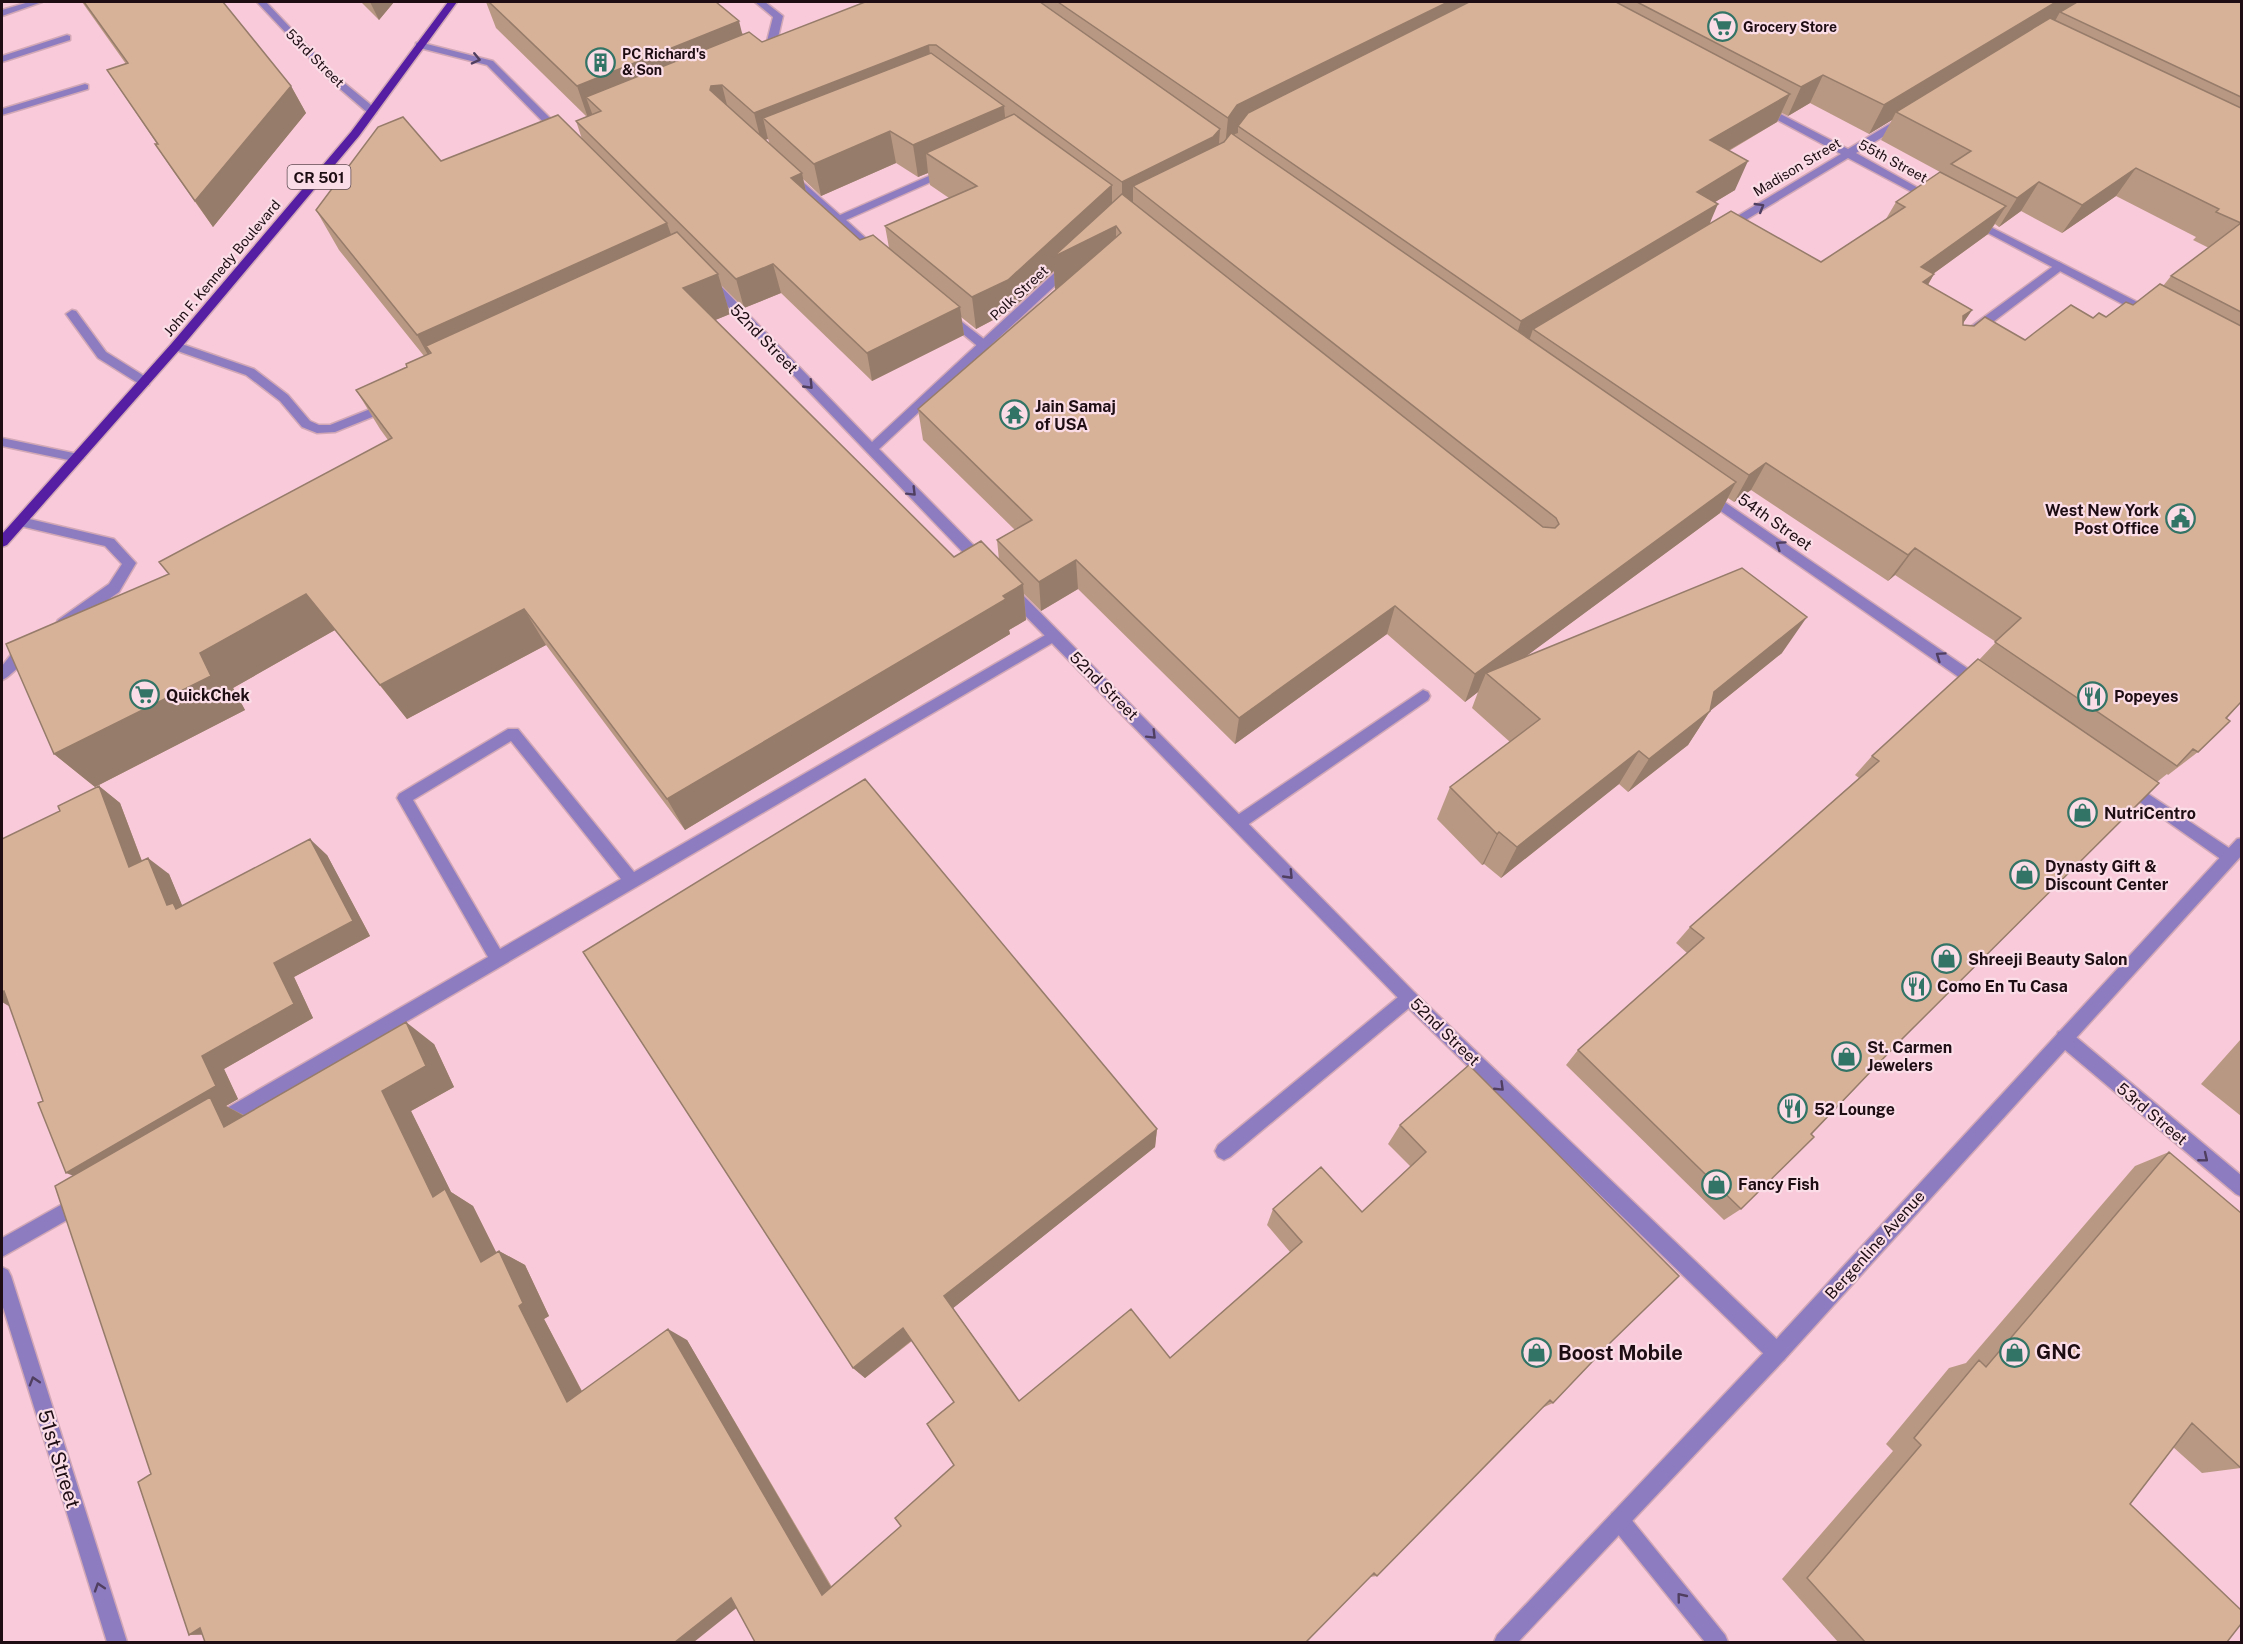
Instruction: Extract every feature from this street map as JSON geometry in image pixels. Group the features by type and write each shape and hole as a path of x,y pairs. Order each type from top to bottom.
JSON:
{"main road":[{"name":"John F. Kennedy Boulevard","path":"2,542 177,346 372,111 452,2"}],"street":[{"path":"2,13 37,2"},
{"name":"53rd Street","path":"261,2 334,79 372,111"},
{"path":"747,58 758,54 772,42 777,27 778,16 760,2"},
{"path":"2,59 67,38"},
{"path":"419,45 490,63 566,136"},
{"path":"2,108 85,87"},
{"name":"55th Street","path":"1748,100 1946,206"},
{"name":"Madison Street","path":"1718,232 1913,115"},
{"path":"837,220 961,164"},
{"path":"786,172 881,258"},
{"path":"1966,217 2160,319"},
{"name":"Polk Street","path":"871,450 1079,258"},
{"path":"1960,341 2059,266"},
{"name":"52nd Street","path":"700,272 871,450 1409,998 1777,1353"},
{"path":"943,310 985,346"},
{"path":"72,314 102,355 145,382"},
{"path":"177,346 250,372 284,398 306,424 317,429 331,429 401,400"},
{"path":"2,442 78,458"},
{"name":"54th Street","path":"1696,488 1989,690"},
{"path":"21,522 110,542 129,563 114,588 56,629"},
{"path":"210,1127 1054,635"},
{"path":"2,675 18,656 37,642"},
{"path":"1238,823 1423,696"},
{"path":"498,960 404,798 513,733 632,881"},
{"path":"2116,778 2236,850"},
{"name":"Bergenline Avenue","path":"1504,1642 1777,1353 2236,850"},
{"path":"1224,1151 1409,998"},
{"name":"53rd Street","path":"2064,1038 2241,1188"},
{"path":"2,1248 97,1193"},
{"name":"51st Street","path":"2,1276 117,1642"},
{"path":"1619,1520 1718,1642"}],"building":[{"path":"84,2 223,2 291,86 195,201 107,70 128,63"},
{"name":"PC Richard's & Son","path":"489,2 716,2 739,21 577,86"},
{"path":"865,2 1040,2 1220,129 1213,137 1122,182 936,45 929,45 754,113 722,85 711,86 710,90 802,173 791,178 860,240 873,235 960,307 867,353 773,264 736,279 576,121 601,111 586,97 749,32 762,42"},
{"path":"1058,2 1448,2 1237,105 1228,118"},
{"path":"1469,2 1616,2 1790,94 1710,140 1748,161 1697,192 1718,204 1521,321 1238,126 1248,113"},
{"path":"1637,2 2056,2 1884,105 1823,75 1801,87"},
{"path":"2077,2 2241,2 2241,97 2060,12"},
{"path":"2050,18 2241,108 2241,223 2216,212 2219,209 2136,168 2082,205 2039,182 2017,198 1951,164 1971,151 1896,112"},
{"path":"931,53 1004,106 913,145 890,131 814,164 763,118"},
{"path":"1014,114 1112,185 1008,280 972,297 885,226 977,186 926,153"},
{"path":"558,115 667,223 417,335 316,210 378,127 403,117 441,161"},
{"path":"1231,133 1736,482 1475,674 1395,606 1239,718 1076,560 1039,582 997,540 1032,520 918,409 1121,233 1116,226 1053,257 1122,194 1543,527 1555,528 1559,524 1556,518 1133,186 1224,142"},
{"path":"1940,172 2006,206 1921,267 1934,274 1923,282 1972,310 1963,316 1963,325 1974,326 1985,317 2025,340 2071,305 2093,318 2099,313 2106,317 2126,302 2133,305 2160,284 2241,326 2241,702 2226,718 2230,721 2198,752 2193,749 2177,766 1995,642 2021,618 1915,548 1908,555 1766,463 1749,475 1533,329 1731,211 1821,262 1905,207 1896,202"},
{"path":"2241,223 2241,312 2171,276"},
{"path":"677,232 718,274 683,288 954,557 981,541 1023,584 1003,596 1006,599 667,799 524,609 380,685 306,594 200,653 211,676 54,754 6,644 169,574 159,562 392,438 356,390 407,367 406,364 431,353 426,346"},
{"path":"1742,568 1807,617 1714,692 1710,711 1649,759 1639,751 1517,847 1499,832 1497,834 1450,787 1540,719 1486,673"},
{"path":"1978,659 2159,783 1900,1041 1811,1134 1814,1137 1741,1209 1578,1050 1704,938 1690,927 1879,761 1872,756"},
{"path":"865,779 1157,1129 944,1296 1019,1401 1131,1309 1170,1358 1302,1242 1273,1209 1321,1167 1362,1212 1426,1152 1400,1125 1469,1065 1679,1276 1553,1403 1550,1400 1377,1576 1374,1573 1306,1642 755,1642 731,1598 675,1642 205,1642 200,1628 189,1635 138,1482 151,1474 55,1186 210,1097 224,1127 406,1022 426,1066 382,1091 433,1197 445,1189 481,1262 499,1251 523,1303 519,1306 567,1402 668,1329 822,1595 901,1526 895,1518 954,1465 927,1424 954,1402 903,1328 853,1368 583,952"},
{"path":"99,786 129,867 148,858 167,905 173,903 176,909 310,839 353,921 274,963 294,1004 202,1056 216,1086 66,1173 38,1103 43,1101 4,991 2,992 2,839 60,811 58,806"},
{"path":"2169,1152 2241,1213 2241,1468 2192,1423 2130,1504 2241,1610 2241,1624 2227,1642 1865,1642 1807,1578 1921,1445 1914,1438 1979,1360 1986,1367"}],"place":[{"name":"Grocery Store","path":"1722,27"},
{"name":"PC Richard's & Son","path":"601,62"},
{"name":"Jain Samaj of USA","path":"1014,415"},
{"name":"West New York Post Office","path":"2180,519"},
{"name":"QuickChek","path":"145,695"},
{"name":"Popeyes","path":"2093,696"},
{"name":"NutriCentro","path":"2083,813"},
{"name":"Dynasty Gift & Discount Center","path":"2024,875"},
{"name":"Shreeji Beauty Salon","path":"1947,959"},
{"name":"Como En Tu Casa","path":"1916,986"},
{"name":"St. Carmen Jewelers","path":"1846,1056"},
{"name":"52 Lounge","path":"1793,1109"},
{"name":"Fancy Fish","path":"1717,1184"},
{"name":"GNC","path":"2015,1352"},
{"name":"Boost Mobile","path":"1537,1353"}]}
